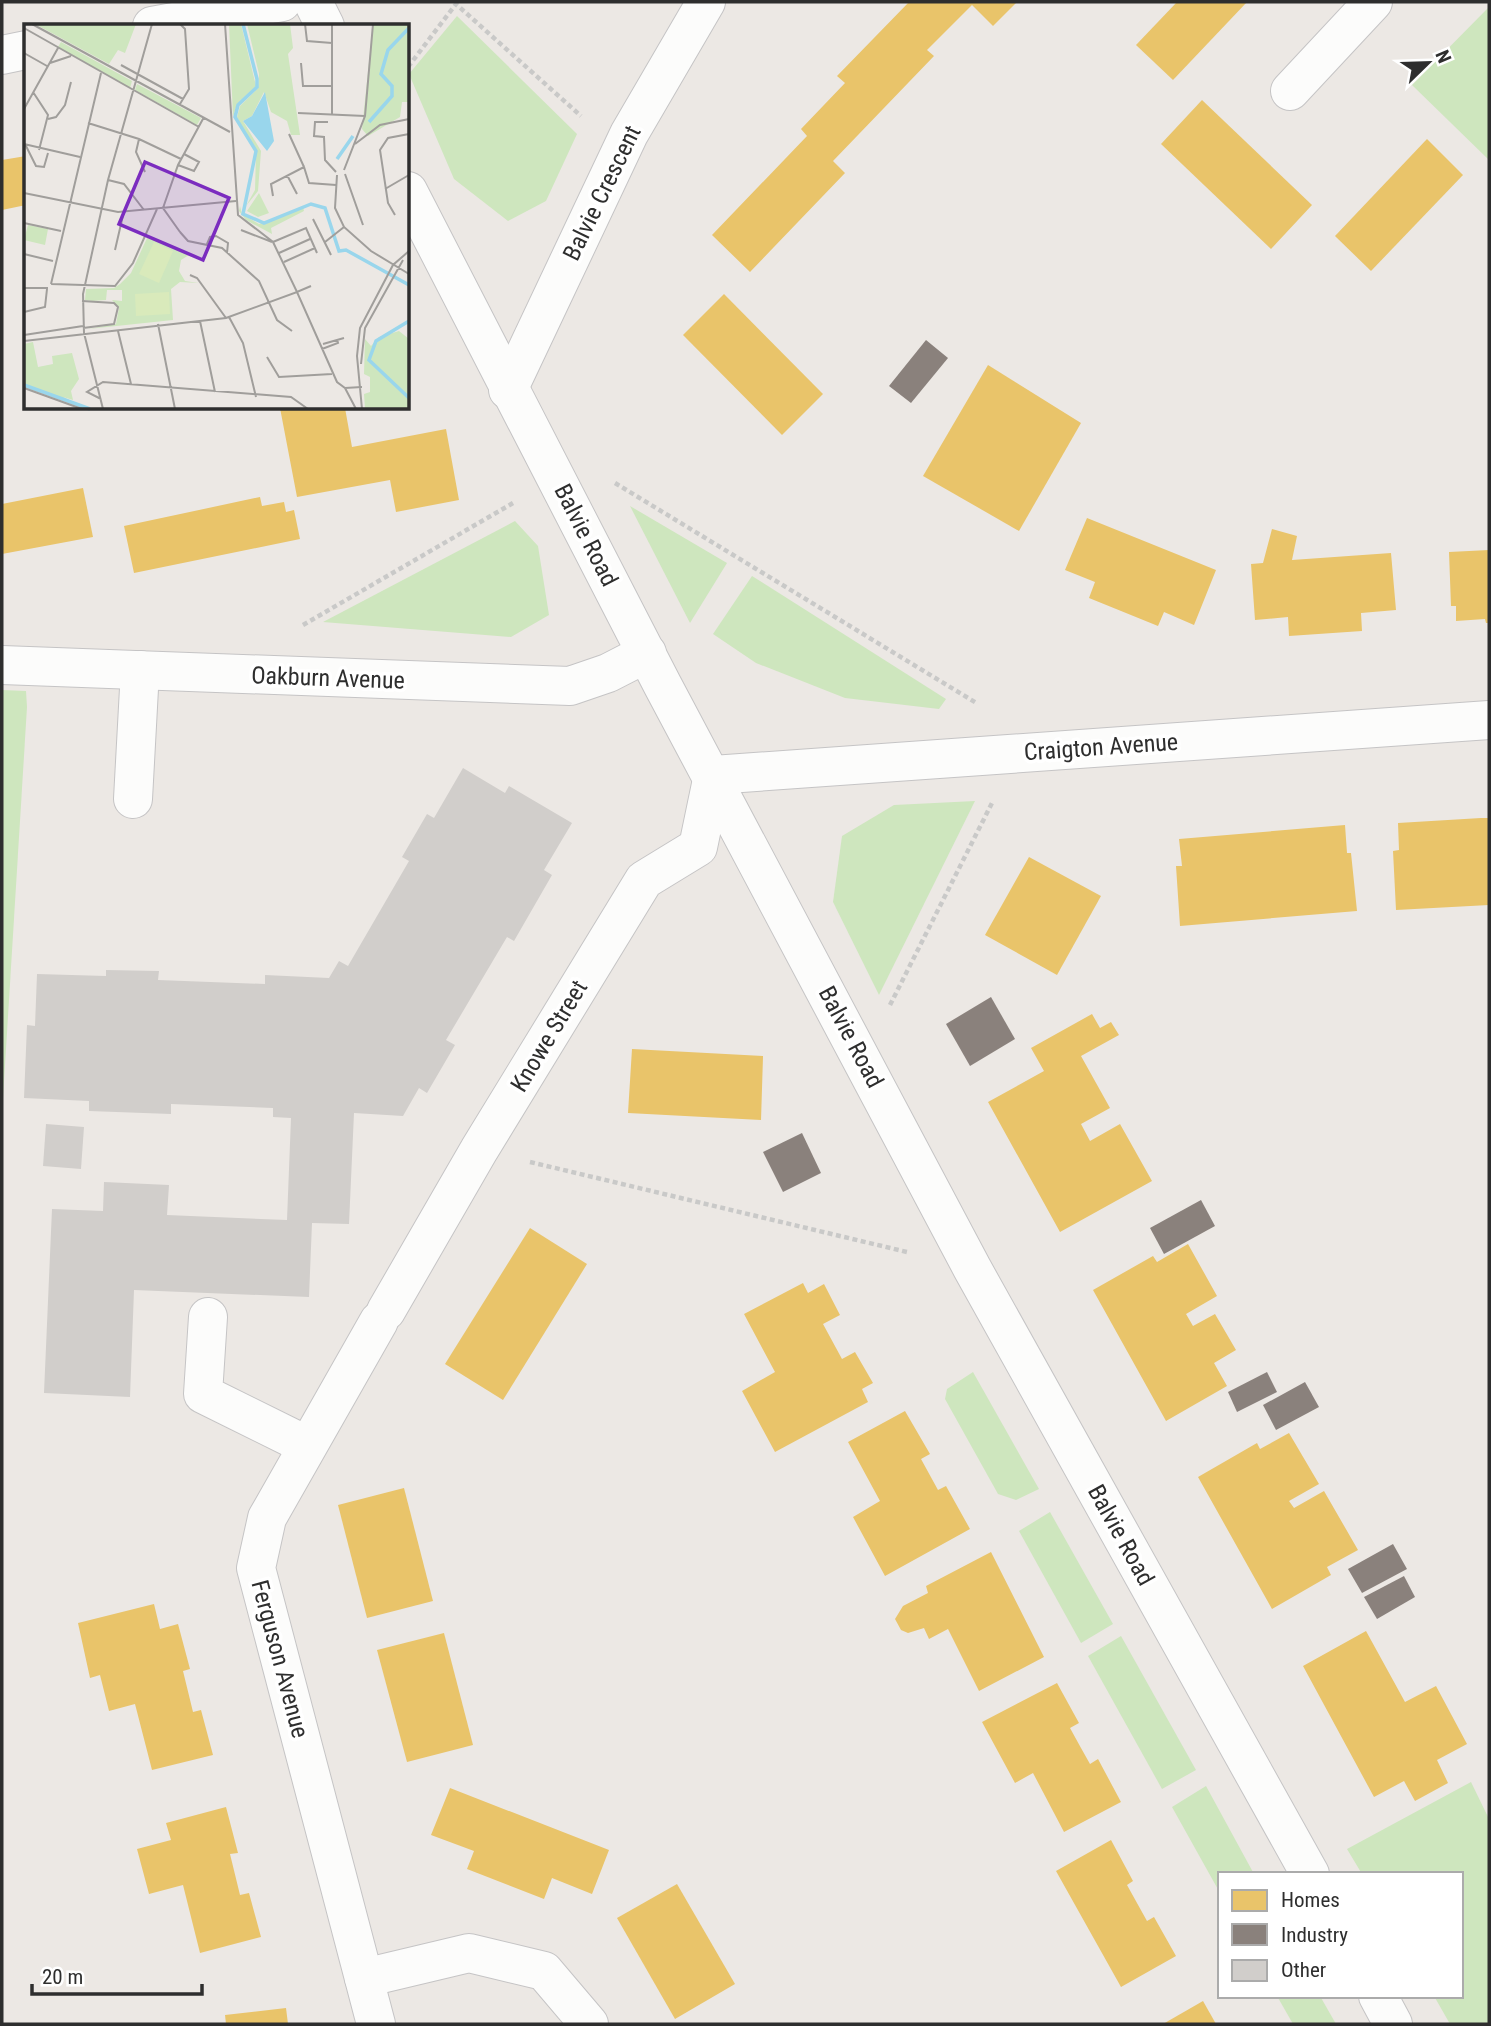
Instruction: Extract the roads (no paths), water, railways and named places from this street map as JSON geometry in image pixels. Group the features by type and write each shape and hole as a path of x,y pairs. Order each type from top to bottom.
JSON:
{"street":[{"path":"163,24 282,2"},
{"path":"313,2 324,24"},
{"name":"Balvie Crescent","path":"508,390 621,152 706,2"},
{"path":"1290,91 1373,2"},
{"path":"2,55 24,50"},
{"name":"Balvie Road","path":"410,195 508,390 972,1268 1309,1872"},
{"name":"Oakburn Avenue","path":"2,665 569,686 608,673 647,653"},
{"path":"133,799 140,670"},
{"name":"Craigton Avenue","path":"713,775 1489,720"},
{"name":"Knowe Street","path":"383,1316 479,1150 644,880 698,847 713,775"},
{"name":"Ferguson Avenue","path":"376,2024 256,1568 267,1518 306,1445 383,1316"},
{"path":"208,1317 203,1394 306,1445"},
{"path":"364,1978 469,1952 544,1971 589,2024"},
{"path":"1379,1998 1393,2024"}]}
